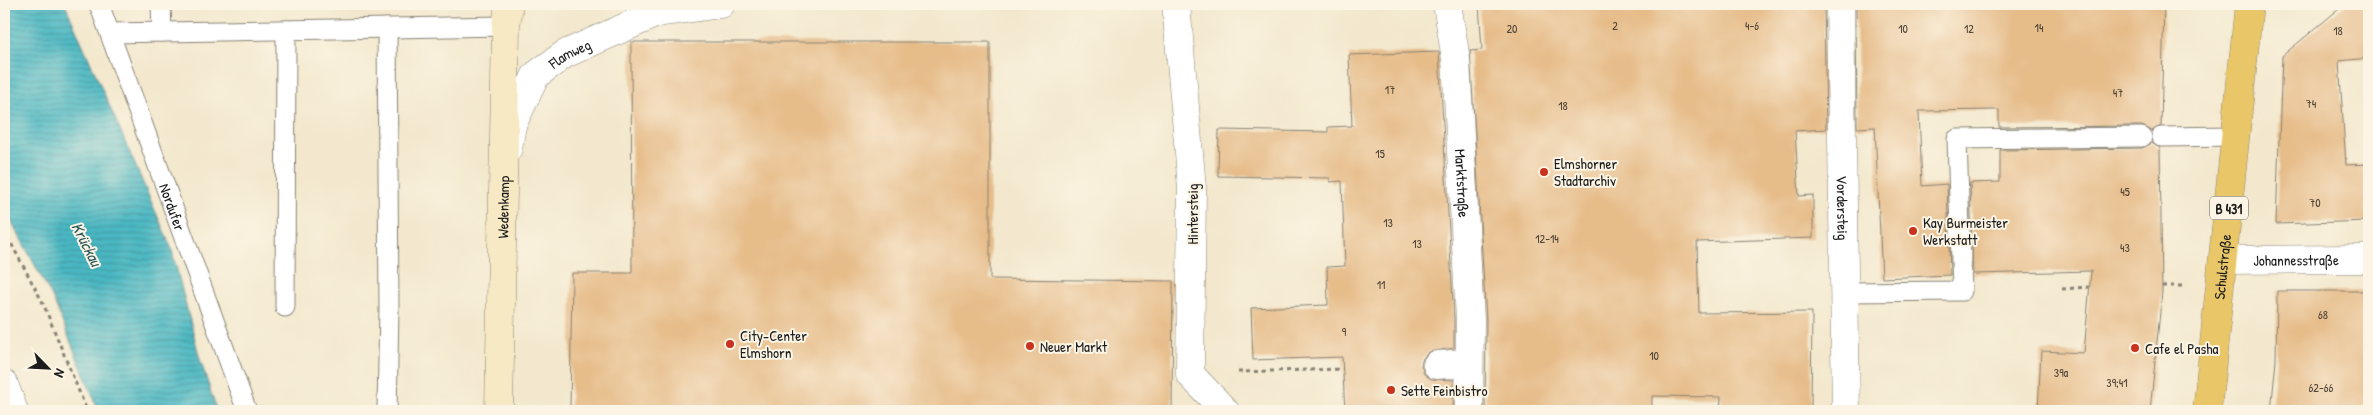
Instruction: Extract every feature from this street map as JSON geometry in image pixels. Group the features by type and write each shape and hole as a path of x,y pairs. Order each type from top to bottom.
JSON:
{"main road":[{"name":"Schulstraße","path":"2207,411 2250,4"},
{"name":"Wedenkamp","path":"499,411 507,15"}],"street":[{"name":"Flamweg","path":"502,189 512,125 536,75 565,54 657,13 721,4"},
{"name":"Hintersteig","path":"1176,4 1192,188 1190,374"},
{"name":"Marktstraße","path":"1447,4 1456,68 1470,320 1469,411"},
{"name":"Vordersteig","path":"1840,4 1846,411"},
{"name":"Johannesstraße","path":"2224,260 2369,259"},
{"path":"1437,365 1470,363"},
{"path":"1190,374 1225,411"},
{"path":"4,384 14,411"}],"lane":[{"name":"Nordufer","path":"98,4 111,33 247,411"},
{"path":"161,4 162,32"},
{"path":"111,33 387,28 507,15"},
{"path":"387,28 389,309 387,411"},
{"path":"285,307 286,30"},
{"path":"2161,137 2236,136"},
{"path":"1844,292 1962,291 1957,139 2142,137"}],"path":[{"path":"4,230 43,303 88,411"},
{"path":"2162,286 2182,286"},
{"path":"2062,289 2089,287"},
{"path":"1190,374 1343,369"}],"water":[{"name":"Krückau","path":"4,4 65,4 171,247 200,359 217,411 99,411 52,297 4,208"}],"building":[{"path":"1479,4 1824,4 1826,129 1795,131 1799,196 1813,195 1813,238 1697,242 1699,313 1812,312 1811,411 1720,411 1721,397 1652,396 1652,411 1485,411 1486,319 1470,51 1482,50"},
{"path":"1856,4 2164,4 2161,126 2152,131 2142,126 1999,127 1999,110 1919,111 1922,186 1947,184 1950,275 1882,278 1875,127 1857,128"},
{"path":"2345,4 2369,4 2369,58 2339,61 2346,165 2369,164 2369,221 2276,224 2282,56"},
{"path":"631,42 990,42 990,279 1173,281 1172,411 570,411 572,273 632,273"},
{"path":"1439,52 1454,348 1429,352 1423,358 1421,365 1424,374 1431,379 1454,380 1453,411 1345,411 1342,357 1253,360 1251,308 1328,305 1327,267 1345,266 1342,181 1330,182 1330,178 1218,176 1219,130 1328,132 1328,127 1352,126 1349,55"},
{"path":"2152,143 2160,148 2162,292 2150,411 2038,411 2041,351 2084,353 2091,271 1973,274 1970,183 2000,182 2000,150 2142,148"},
{"path":"2277,291 2369,291 2369,411 2271,411 2276,361"}],"place":[{"name":"Elmshorner Stadtarchiv","path":"1544,172"},
{"name":"Kay Burmeister Werkstatt","path":"1913,231"},
{"name":"City-Center Elmshorn","path":"730,344"},
{"name":"Neuer Markt","path":"1030,346"},
{"name":"Cafe el Pasha","path":"2135,348"},
{"name":"Sette Feinbistro","path":"1391,390"}]}
